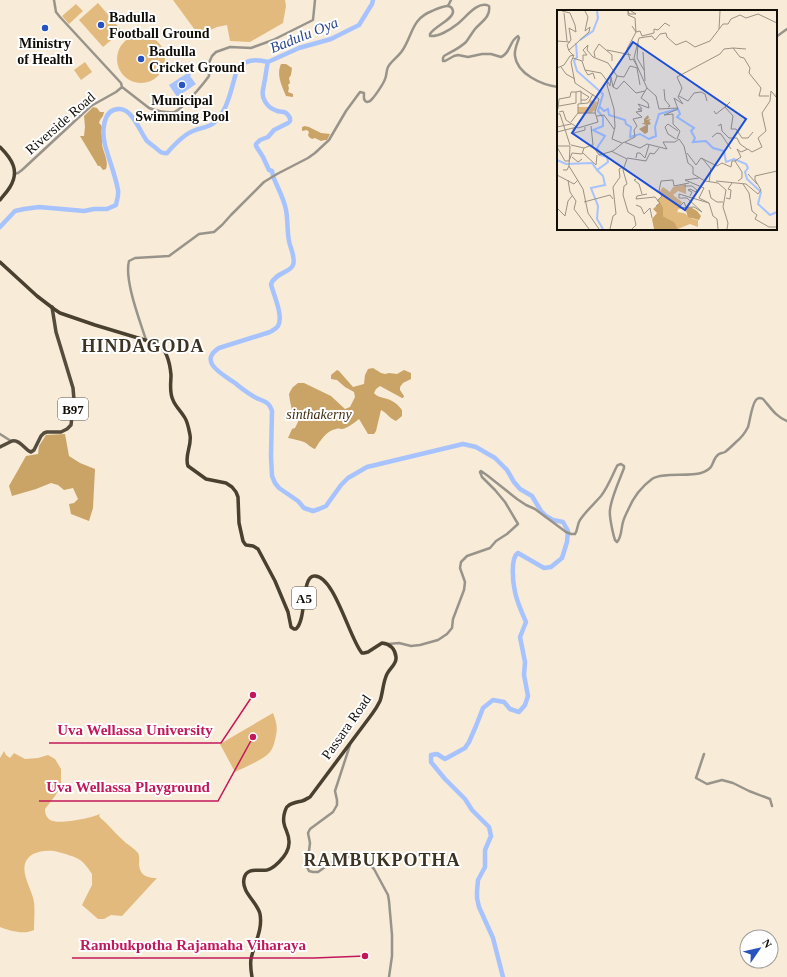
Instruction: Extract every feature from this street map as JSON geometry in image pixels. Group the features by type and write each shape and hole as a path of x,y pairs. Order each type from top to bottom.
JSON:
{"highway":[{"path":"0,147 11,160 14,167 11,185 0,200"},
{"name":"A5","path":"0,262 38,296 60,313 158,344 165,352 170,366 171,391 173,400 186,419 190,437 190,445 186,460 188,466 206,479 226,483 236,492 243,541 246,545 253,546 258,549 275,581 288,612 291,627 296,629 300,624 307,585 311,577 317,576 325,582 336,597 356,645 362,653 368,652 382,643 387,644"},
{"name":"Passara Road","path":"252,977 251,961 259,935 261,920 259,910 245,887 245,876 250,871 271,869 280,861 289,844 289,838 283,822 286,808 288,805 304,800 310,796 372,714 380,701 384,683 396,660 394,651 387,644"}],"main road":[{"name":"B97","path":"12,442 19,442 31,452 34,450 44,433 61,432 71,425 74,400 73,388 56,332 52,307"},
{"path":"0,447 12,442"}],"street":[{"path":"54,0 56,12 60,18 121,83 122,87 150,108 161,111 176,112 209,76 208,65 212,56 216,52 230,47 251,48 273,40 313,20 316,0"},
{"path":"448,6 451,0"},
{"path":"146,340 130,286 129,261 135,258 169,256 199,234 214,232 269,178 315,153 329,140 346,111 360,92 364,93 365,102 371,101 385,79 389,65 403,50 412,30 419,18 422,16 443,6 448,6 453,11 449,20 437,26 432,31 430,36 433,37 457,25 479,4 487,4 490,9 487,18 475,29 460,47 444,56 443,61 458,55 468,57 491,54 501,57 507,54 514,38 518,36 519,38 514,56 519,67 529,76 543,84 557,87"},
{"path":"777,36 787,29"},
{"name":"Riverside Road","path":"14,174 22,170 91,106 122,87"},
{"path":"387,644 399,643 411,646 420,645 438,640 447,634 452,628 453,619 464,590 465,582 460,568 461,562 467,556 490,548 496,541 518,524 505,502 482,477 481,471 517,499 535,509 566,532 575,534 577,532 578,523 606,489 618,465 621,464 624,468 610,508 616,542 620,539 623,520 632,502 643,488 654,478 672,475 700,474 709,470 718,455 732,446 743,435 758,398 763,399 779,418 787,422"},
{"path":"0,434 12,442"},
{"path":"352,741 335,791 337,805 333,812 310,829 308,833 310,843 307,867 313,872 318,872 338,858 346,856 368,863 374,869 388,895 389,901 392,935 392,956 389,977"},
{"path":"704,754 696,778 707,784 722,780 733,783 770,799 772,806"}],"shaded area":[{"path":"173,0 285,0 286,6 283,23 250,42 230,41 227,25 217,27 201,34 195,30"},
{"name":"Badulla Football Ground","path":"98,3 122,31 103,47 79,20"},
{"path":"76,4 83,11 69,24 62,16"},
{"name":"Badulla Cricket Ground","path":"141,35 150,37 158,42 163,50 165,59 163,68 158,76 150,81 141,83 132,81 124,76 119,68 117,59 119,50 124,42 132,37"},
{"path":"85,62 92,72 81,80 74,70"},
{"path":"273,713 277,729 275,742 271,750 267,755 258,761 235,772 220,744"},
{"path":"4,751 10,758 14,753 25,759 38,758 48,755 55,759 61,769 61,786 45,809 48,818 50,820 60,822 83,819 100,814 99,816 123,841 138,853 141,872 145,876 157,878 122,916 111,915 104,919 98,919 82,905 92,885 92,874 87,867 82,861 75,857 46,851 33,854 25,864 24,871 34,902 34,930 21,932 0,927 0,758"}],"green space":[{"path":"281,64 286,64 292,68 289,78 290,83 288,85 288,92 293,94 293,97 286,96 281,84 279,72"},
{"path":"93,107 97,108 100,112 104,112 99,123 103,129 101,131 102,144 107,163 106,169 103,170 100,166 98,166 80,136 84,136 84,116"},
{"path":"305,126 321,133 330,134 327,140 321,141 315,138 312,139 309,137 309,132 307,130 302,131 302,127"},
{"name":"sinthakerny","path":"373,368 385,374 397,374 404,370 411,373 411,379 403,383 400,387 400,390 404,396 403,398 380,386 374,393 390,400 402,410 402,416 396,421 381,410 374,434 368,434 359,419 347,427 329,432 315,449 304,442 288,438 292,429 295,428 299,418 292,410 290,401 289,394 293,387 298,383 304,383 331,396 345,409 350,407 355,397 354,392 337,380 331,379 331,375 337,370 339,371 353,387 364,384 365,375 368,369"},
{"path":"65,434 69,456 80,463 95,469 93,508 89,521 71,514 69,504 74,503 78,499 73,488 64,490 58,485 51,483 12,496 9,486 26,456 38,454 39,446 46,435"}],"water":[{"name":"Municipal Swimming Pool","path":"189,72 196,84 177,97 169,85"}],"waterway":[{"name":"Badulu Oya","path":"0,227 15,211 24,209 39,207 84,211 107,209 116,205 118,190 105,145 104,134 105,122 110,113 114,110 125,110 136,122 147,141 160,152 167,153 186,135 216,122 225,109 237,69 244,63 260,60 268,62 299,48 331,39 359,25 373,0"},
{"path":"268,62 263,93 264,99 272,109 286,113 290,118 290,121 274,130 268,137 260,140 256,146 269,170 272,171 284,201 287,214 289,241 294,262 289,270 276,277 271,284 279,311 280,322 278,326 270,332 219,348 213,353 211,363 219,372 248,393 269,405 272,411 271,456 272,476 275,483 279,488 298,501 304,508 313,511 326,506 348,478 367,467 463,444 476,447 495,458 507,470 520,489 532,496 541,511 553,520 563,522 568,531 567,542 562,558 551,567 544,568 518,553 514,560 513,577 515,592 518,604 526,622 520,637 525,662 524,675 528,696 525,705 519,712 510,709 504,702 493,700 483,708 465,748 445,759 437,754 431,755 431,762 465,799 472,810 489,827 491,836 485,850 485,867 478,880 477,898 479,907 493,938 503,977"}],"place":[{"name":"Badulla Football Ground","path":"101,25"},
{"name":"Ministry of Health","path":"45,28"},
{"name":"Badulla Cricket Ground","path":"141,59"},
{"name":"Municipal Swimming Pool","path":"182,85"},
{"name":"Uva Wellassa University","path":"253,695"},
{"name":"Uva Wellassa Playground","path":"253,737"},
{"name":"Rambukpotha Rajamaha Viharaya","path":"365,956"}],"district":[{"name":"HINDAGODA","path":"143,346"},
{"name":"RAMBUKPOTHA","path":"382,860"}]}
